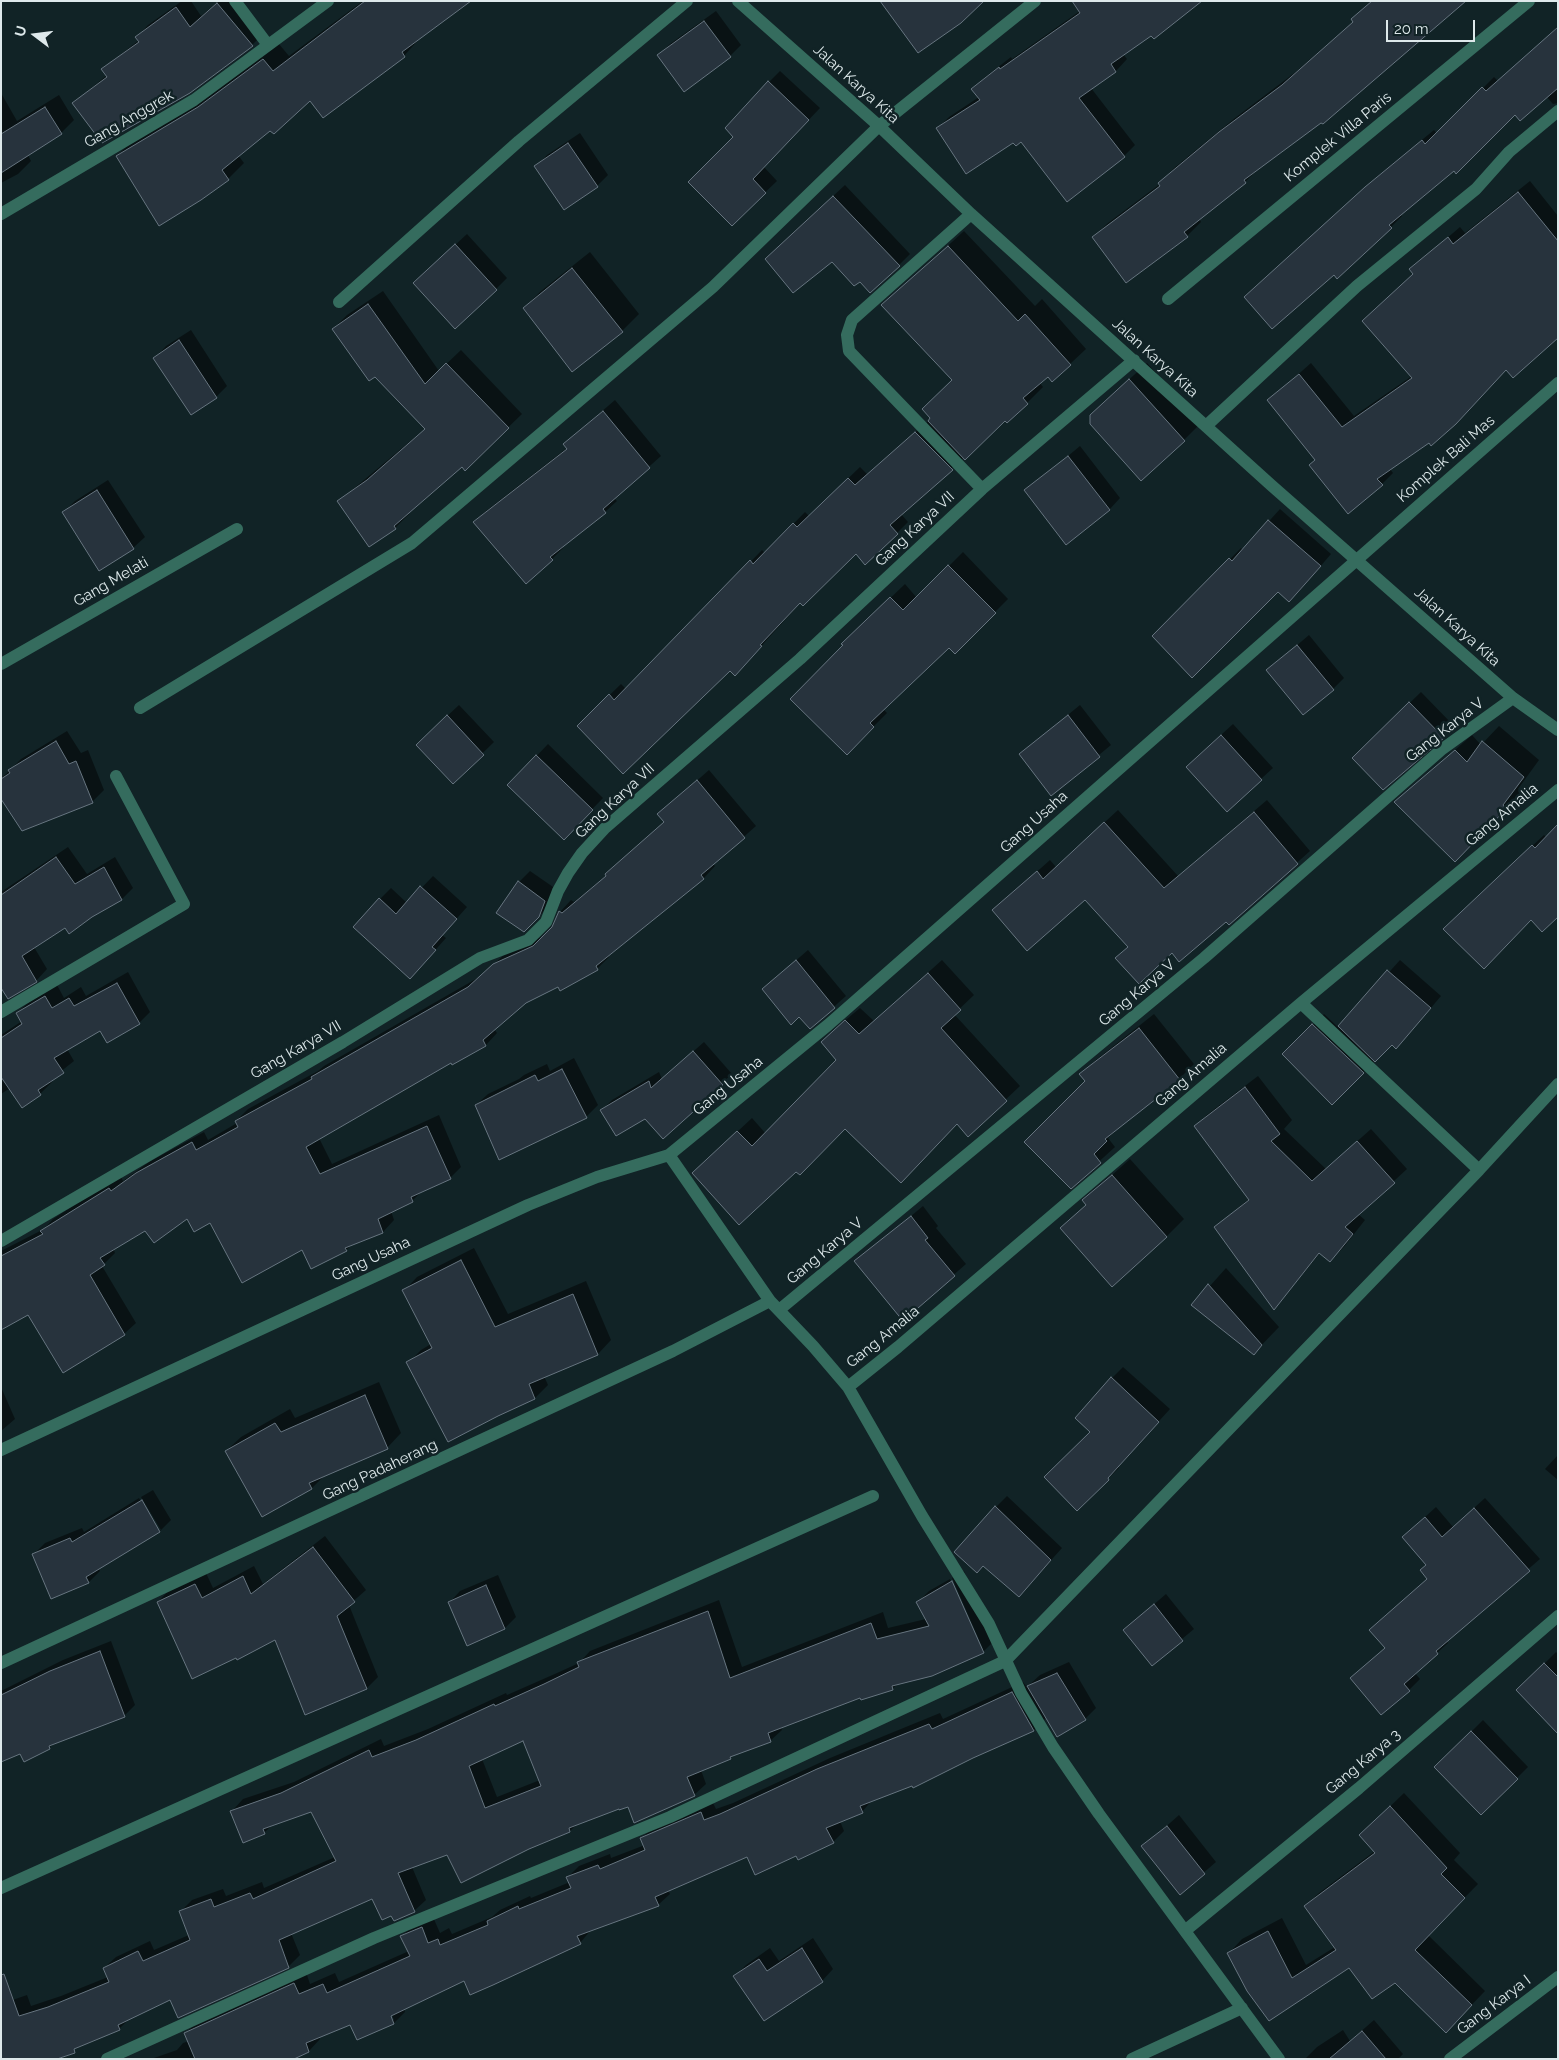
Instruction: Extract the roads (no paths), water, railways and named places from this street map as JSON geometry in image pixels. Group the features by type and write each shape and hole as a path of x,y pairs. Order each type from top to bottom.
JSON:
{"street":[{"path":"235,1 268,46"},
{"name":"Gang Anggrek","path":"1,214 194,100 328,1"},
{"path":"339,302 519,141 687,1"},
{"name":"Jalan Karya Kita","path":"738,1 879,126 970,214 1206,426 1513,698 1558,730"},
{"path":"140,708 412,543 713,286 879,126 1035,1"},
{"name":"Komplek Villa Paris","path":"1168,299 1529,1"},
{"path":"1206,426 1357,286 1476,189 1509,152 1558,111"},
{"path":"970,214 852,320 846,335 849,351 982,488"},
{"name":"Gang Karya VII","path":"1,1241 343,1042 480,958 528,940 546,922 558,891 568,873 582,853 605,828 800,659 982,488 1134,360"},
{"name":"Komplek Bali Mas","path":"1356,559 1558,383"},
{"name":"Gang Melati","path":"1,664 236,529"},
{"name":"Gang Usaha","path":"1,1450 528,1205 598,1177 669,1155 828,1025 1356,559"},
{"name":"Gang Karya V","path":"774,1306 1204,958 1441,750 1513,698"},
{"path":"1,1012 184,904 116,776"},
{"name":"Gang Amalia","path":"848,1387 905,1341 1301,1003 1558,790"},
{"path":"1301,1003 1479,1170"},
{"path":"107,2059 374,1938 670,1818 1005,1661 1479,1170 1558,1084"},
{"path":"669,1155 774,1306 848,1387 922,1516 989,1624 1005,1661 1053,1746 1099,1814 1279,2059"},
{"name":"Gang Padaherang","path":"1,1663 774,1306"},
{"path":"1,1888 873,1496"},
{"name":"Gang Karya 3","path":"1186,1930 1359,1788 1558,1616"},
{"name":"Gang Karya I","path":"1450,2059 1558,1978"},
{"path":"1132,2059 1242,2008"}]}
